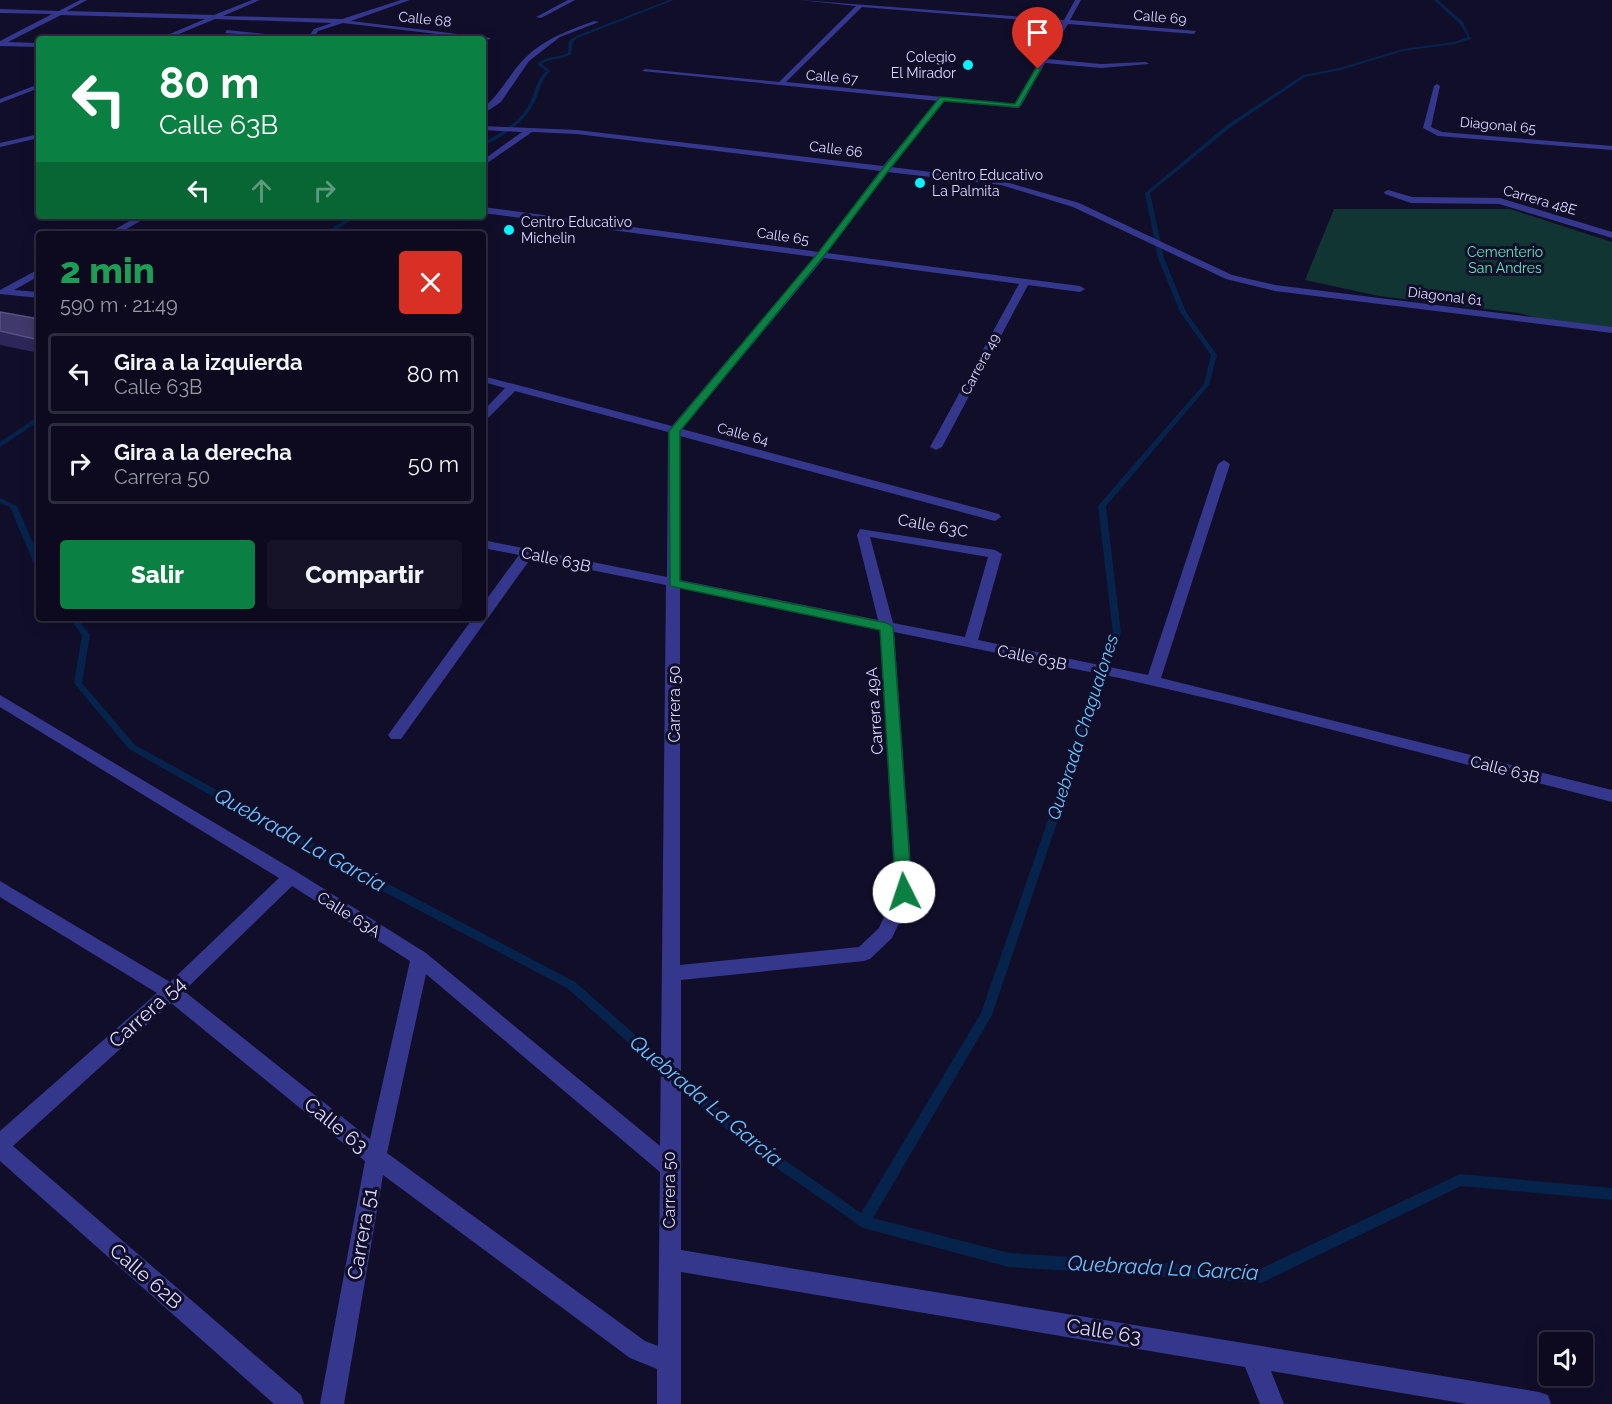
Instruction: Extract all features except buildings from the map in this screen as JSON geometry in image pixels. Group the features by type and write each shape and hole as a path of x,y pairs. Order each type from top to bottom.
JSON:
{"street":[{"path":"0,44 84,0"},
{"path":"168,36 257,0"},
{"path":"312,36 316,30 339,21 407,0"},
{"path":"539,17 572,0"},
{"name":"Calle 69","path":"802,0 1194,32"},
{"path":"1078,0 1043,61 1101,66 1146,64"},
{"path":"780,84 860,5"},
{"name":"Calle 68","path":"0,11 339,21 470,36"},
{"path":"486,110 498,100 527,60 558,36 596,22"},
{"path":"227,32 264,36"},
{"path":"0,44 36,45"},
{"name":"Calle 67","path":"645,71 1017,106 1043,61"},
{"name":"Diagonal 65","path":"1437,86 1426,128 1429,130 1441,134 1612,148"},
{"path":"0,101 36,87"},
{"path":"0,93 36,97"},
{"path":"674,431 821,255 886,168 943,99"},
{"name":"Calle 66","path":"486,128 577,132 1002,183 1076,205 1229,276 1275,288"},
{"path":"486,162 528,130"},
{"path":"0,145 36,137"},
{"name":"Carrera 48E","path":"1388,192 1411,200 1500,201 1612,235"},
{"name":"Calle 65","path":"486,210 1080,289"},
{"path":"117,231 139,219"},
{"path":"1,292 36,274"},
{"name":"Carrera 49","path":"936,447 1025,281"},
{"name":"Diagonal 61","path":"1275,288 1612,330"},
{"path":"1,292 36,295"},
{"name":"Calle 64","path":"486,379 995,517"},
{"path":"486,414 513,387"},
{"name":"Carrera 50","path":"669,1404 674,431"},
{"path":"1153,681 1224,464"},
{"name":"Calle 63C","path":"865,532 994,554 970,644"},
{"name":"Carrera 49A","path":"673,973 864,954 886,933 904,892 887,627 863,535 865,532"},
{"name":"Calle 63B","path":"486,545 1082,668 1124,674 1244,701 1612,796"},
{"path":"486,610 527,554"},
{"path":"396,735 478,621"},
{"name":"Calle 63A","path":"0,700 420,958 669,1167"},
{"name":"Carrera 54","path":"0,1146 171,992 291,877"},
{"name":"Calle 63","path":"0,888 171,992 376,1157 638,1350 670,1362"},
{"name":"Carrera 51","path":"332,1404 376,1157 420,958"},
{"name":"Calle 62B","path":"0,1146 292,1404"},
{"name":"Calle 63","path":"669,1259 1539,1404"},
{"path":"1253,1356 1272,1404"}],"green space":[{"name":"Cementerio San Andres","path":"1334,209 1510,209 1612,242 1612,329 1550,322 1519,313 1379,296 1305,280"}],"waterway":[{"path":"486,143 510,128 527,111 544,74 548,71 539,64 547,59 562,57 570,53 571,41 577,37 672,0"},
{"name":"Quebrada Chagualones","path":"863,1222 986,1015 1117,633 1102,506 1207,384 1214,355 1183,312 1161,258 1147,193 1229,126 1304,76 1340,69 1403,50 1455,43 1470,38 1462,23 1436,0"},
{"path":"331,231 350,219"},
{"path":"0,445 36,420"},
{"name":"Quebrada La García","path":"0,500 13,506 36,559"},
{"name":"Quebrada La García","path":"75,621 86,635 78,683 132,747 352,870 571,985 749,1142 863,1222"},
{"name":"Quebrada La García","path":"863,1222 1009,1260 1261,1276 1460,1180 1612,1194"}],"place":[{"name":"Colegio El Mirador","path":"968,65"},
{"name":"Centro Educativo La Palmita","path":"920,183"},
{"name":"Centro Educativo Michelin","path":"509,230"}],"route":[{"path":"904,892 887,627 674,584 674,431 821,255 886,168 943,99 1017,106 1038,69"}]}
